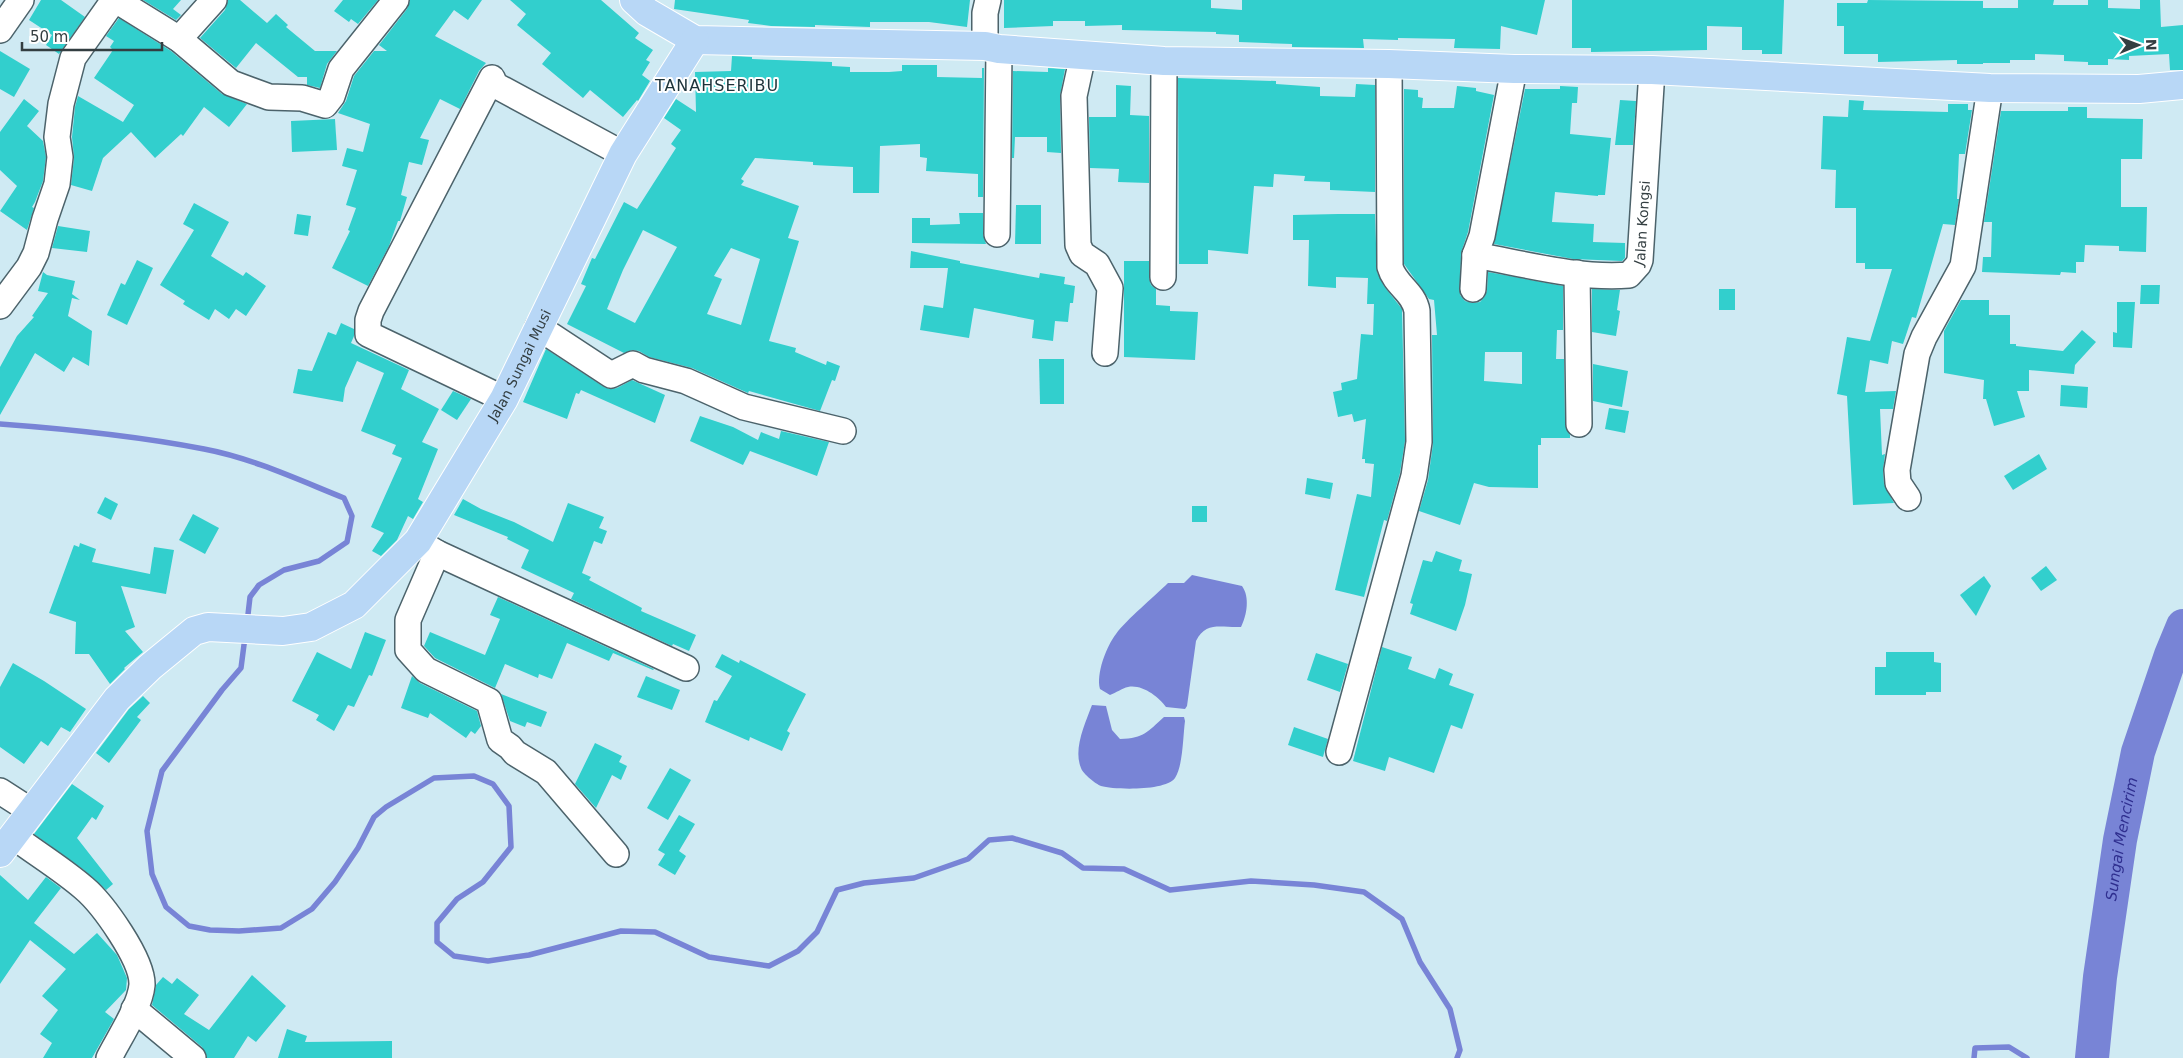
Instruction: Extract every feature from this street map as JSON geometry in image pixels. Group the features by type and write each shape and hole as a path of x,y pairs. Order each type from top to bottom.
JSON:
{"main road":[{"path":"634,0 647,12 695,40 992,48 1164,61 1389,64 1514,69 1652,70 1990,88 2130,89 2183,85"},
{"name":"Jalan Sungai Musi","path":"7,845 117,699 150,667 194,632 208,626 283,632 311,627 354,605 427,547 504,399 623,154 695,40"}],"street":[{"path":"0,30 21,0"},
{"path":"0,306 30,267 57,184 60,157 57,137 61,104 73,58 115,0 179,39 230,82 269,97 302,98 324,105 332,96 341,69 396,0"},
{"path":"179,39 214,0"},
{"path":"988,0 985,12 992,48 997,234"},
{"path":"1083,55 1074,96 1078,245 1082,254 1097,264 1110,288 1105,353"},
{"path":"1163,276 1164,61"},
{"path":"1339,752 1414,476 1419,442 1417,310 1413,298 1394,279 1390,267 1389,64"},
{"path":"1473,289 1475,255 1482,236 1514,69"},
{"name":"Jalan Kongsi","path":"1475,255 1577,273 1612,276 1629,275 1640,260 1652,70"},
{"path":"504,399 368,334 368,320 371,311 492,78 495,85 623,154"},
{"path":"1908,498 1898,483 1897,470 1918,354 1924,337 1963,266 1990,88"},
{"path":"1577,273 1578,424"},
{"path":"538,327 611,375 633,364 644,370 686,381 744,407 843,431"},
{"path":"616,854 546,772 515,753 510,746 500,740 490,701 426,670 408,650 408,620 427,547 686,668"},
{"path":"0,791 31,811"},
{"path":"7,845 85,889 116,927 133,953 141,977 142,987 134,1009 109,1058"},
{"path":"134,1009 192,1058"}],"water":[{"path":"1192,575 1242,586 1246,595 1247,606 1241,627 1209,628 1196,641 1185,709 1166,707 1155,695 1139,687 1126,688 1110,695 1100,689 1099,676 1103,661 1116,634 1168,583 1184,583"},
{"path":"1092,705 1106,706 1112,730 1120,739 1140,736 1164,717 1184,717 1181,759 1175,778 1162,785 1128,789 1101,786 1084,773 1078,753 1083,728"}],"building":[{"path":"41,0 61,0 85,17 59,54 46,45 52,35 29,20"},
{"path":"143,0 181,0 173,9 181,15 176,20"},
{"path":"228,0 240,0 267,23 276,14 288,25 286,27 315,51 337,51 327,64 320,88 307,85 307,77 298,77 256,43 236,68 200,38 225,10"},
{"path":"343,0 378,0 358,24 351,19 349,22 334,11"},
{"path":"410,0 482,0 468,20 454,10 435,36 486,63 479,71 460,109 440,99 420,138 429,140 422,165 409,162 401,195 407,197 400,221 398,221 389,246 368,286 332,268 350,231 348,230 356,208 346,205 357,170 342,166 347,148 363,152 370,124 338,113 346,101 354,76 374,51 387,51 379,45 407,9"},
{"path":"510,0 601,0 639,33 635,38 653,50 646,60 650,62 642,75 650,81 638,101 623,117 590,90 583,98 542,64 551,53 517,25 526,14"},
{"path":"675,0 970,0 967,27 929,22 870,22 870,27 815,25 815,27 771,26 748,23 749,20 674,9"},
{"path":"1004,0 1211,0 1211,8 1242,10 1242,0 1545,0 1537,35 1501,26 1500,49 1454,48 1455,39 1398,38 1398,40 1363,39 1364,48 1292,47 1292,44 1239,42 1239,35 1216,34 1216,32 1122,30 1122,25 1085,26 1085,21 1053,21 1053,26 1004,28"},
{"path":"1572,0 1784,0 1782,54 1762,54 1762,50 1742,50 1742,27 1707,26 1707,50 1591,52 1591,48 1572,48"},
{"path":"1868,0 1983,1 1983,8 2018,8 2018,0 2054,0 2053,5 2088,5 2088,0 2108,0 2108,8 2140,9 2140,0 2160,0 2161,27 2183,25 2183,70 2170,70 2169,54 2129,56 2129,60 2108,59 2108,65 2088,65 2088,62 2064,61 2064,55 2035,54 2035,60 2010,60 2010,63 1957,64 1957,60 1878,62 1878,54 1844,54 1844,26 1837,26 1837,3 1867,3"},
{"path":"119,18 171,51 222,94 247,104 229,127 204,107 183,136 181,134 155,158 131,132 103,158 92,191 71,185 74,158 72,137 75,107 78,96 123,122 134,105 94,78 113,50 110,47 114,41 106,36"},
{"path":"0,51 30,69 14,97 0,89"},
{"path":"732,56 752,57 752,59 832,62 832,66 850,67 850,72 902,71 902,65 937,65 937,77 982,78 982,68 984,68 983,197 978,197 978,174 926,171 927,158 920,157 920,144 880,146 879,193 853,193 853,167 813,165 813,162 755,158 741,179 744,181 741,185 799,206 788,238 799,241 769,341 796,348 795,352 826,365 827,361 840,366 835,381 832,380 820,411 749,391 748,393 692,368 649,357 639,351 633,350 624,353 567,324 586,286 581,284 592,258 595,259 624,202 637,209 676,148 671,144 681,130 664,118 676,99 696,112 695,72 731,71","holes":["643,230 677,247 635,323 607,309 623,270","731,248 760,259 741,325 707,314 722,279 714,276"]},
{"path":"1048,68 1065,69 1060,96 1061,153 1047,152 1047,137 1015,137 1014,158 1012,158 1013,71 1048,72"},
{"path":"1178,78 1276,81 1276,84 1320,87 1320,96 1355,97 1356,84 1375,85 1375,192 1330,190 1330,182 1304,181 1305,176 1274,174 1273,187 1254,186 1248,254 1208,250 1208,264 1179,264"},
{"path":"1116,85 1131,86 1130,115 1149,116 1149,183 1118,182 1119,169 1090,168 1089,117 1116,117"},
{"path":"1457,86 1476,88 1476,91 1494,95 1468,232 1461,253 1460,295 1465,301 1472,303 1480,302 1487,290 1488,272 1563,286 1563,330 1557,330 1556,359 1564,359 1565,424 1570,435 1570,438 1541,438 1541,445 1538,445 1538,488 1489,487 1474,483 1460,525 1419,511 1428,480 1433,444 1432,335 1437,335 1434,300 1429,299 1404,264 1404,89 1418,90 1418,97 1423,98 1422,108 1454,108","holes":["1485,352 1522,352 1522,384 1484,381"]},
{"path":"1560,86 1578,87 1577,103 1572,103 1570,134 1611,138 1605,195 1555,192 1552,222 1594,224 1593,242 1625,243 1625,258 1622,261 1573,259 1494,244 1525,89 1560,89"},
{"path":"24,99 39,111 27,126 43,141 46,157 43,181 32,207 34,208 27,230 0,211 17,186 0,170 0,132"},
{"path":"1620,100 1636,101 1633,145 1615,145"},
{"path":"1849,100 1864,101 1863,110 1948,112 1948,104 1968,104 1968,110 1972,110 1965,154 1959,154 1957,199 1959,199 1955,225 1943,224 1916,318 1912,317 1903,344 1892,341 1888,364 1870,360 1865,392 1896,391 1893,409 1880,409 1882,455 1885,454 1884,484 1894,503 1853,505 1847,396 1837,394 1847,337 1870,341 1892,269 1865,269 1865,263 1856,263 1856,208 1835,208 1836,170 1821,169 1823,116 1848,117"},
{"path":"2068,107 2087,107 2087,118 2143,119 2142,159 2121,159 2121,207 2147,207 2146,252 2119,251 2119,246 2085,245 2084,262 2076,262 2076,273 2061,272 2060,275 1982,272 1983,257 1991,257 1992,222 1984,222 2001,111 2068,111"},
{"path":"335,119 337,150 292,152 291,121"},
{"path":"194,203 229,222 211,256 243,276 246,272 266,286 246,316 236,309 229,319 215,309 209,320 183,304 185,301 160,285 194,230 183,224"},
{"path":"1016,205 1041,205 1041,244 1015,244"},
{"path":"959,213 983,213 983,234 986,244 912,243 912,218 930,218 930,225 960,224"},
{"path":"297,214 311,216 308,236 294,234"},
{"path":"1375,214 1377,272 1384,286 1402,309 1405,441 1400,473 1387,521 1384,520 1364,597 1335,590 1357,494 1371,497 1374,464 1365,463 1365,459 1362,459 1366,419 1354,422 1352,414 1338,417 1333,392 1342,390 1341,383 1357,379 1361,334 1373,335 1374,304 1367,304 1368,278 1336,277 1336,288 1308,286 1309,240 1293,240 1293,215"},
{"path":"58,226 90,231 87,252 52,248"},
{"path":"911,251 960,261 960,263 1039,278 1040,273 1065,277 1064,284 1075,286 1073,303 1070,303 1068,322 1055,321 1053,341 1032,338 1034,320 974,308 969,338 920,330 924,305 943,308 948,268 910,268"},
{"path":"137,260 153,268 127,325 107,315 121,283 125,285"},
{"path":"1124,261 1149,261 1151,285 1156,289 1156,305 1170,306 1170,311 1198,312 1195,360 1124,357"},
{"path":"43,272 47,275 75,281 72,294 80,300 72,298 68,316 92,331 89,366 73,357 64,372 35,353 0,415 0,367 17,336 34,317 32,316 48,293 38,291"},
{"path":"2141,285 2160,285 2159,304 2140,304"},
{"path":"1592,289 1620,290 1617,310 1620,311 1616,336 1592,332"},
{"path":"1719,289 1735,289 1735,310 1719,310"},
{"path":"1961,300 1989,300 1989,315 2010,315 2010,344 2016,344 2016,346 2063,351 2082,330 2096,342 2075,365 2074,374 2029,370 2029,391 2017,391 2025,417 1994,426 1986,399 1983,399 1984,380 1944,373 1944,331"},
{"path":"2117,302 2135,302 2132,348 2113,347 2113,332 2117,333"},
{"path":"341,323 354,329 351,343 409,370 401,389 439,409 422,442 438,449 418,499 423,502 413,519 408,516 397,540 381,556 372,551 384,533 371,527 402,458 392,454 396,445 361,431 384,373 357,361 345,388 343,402 293,393 298,369 312,371 328,332 336,335"},
{"path":"546,349 604,387 610,389 617,388 632,380 665,395 655,423 581,390 579,394 576,393 567,419 523,402"},
{"path":"1039,359 1064,359 1064,404 1040,404"},
{"path":"1593,364 1628,371 1622,407 1593,401"},
{"path":"2061,385 2088,387 2087,408 2060,406"},
{"path":"453,391 471,399 457,420 441,410"},
{"path":"1609,408 1629,411 1625,433 1605,429"},
{"path":"700,416 733,427 758,440 761,432 779,439 781,431 829,442 817,476 750,451 743,465 690,441"},
{"path":"2039,454 2047,469 2013,490 2004,476"},
{"path":"1307,478 1333,483 1330,499 1305,494"},
{"path":"105,497 118,504 111,520 97,513"},
{"path":"463,499 553,542 568,503 604,517 599,528 607,531 602,544 594,541 582,573 591,577 589,580 642,608 641,611 696,635 689,651 673,644 672,646 571,599 574,593 521,568 529,550 507,539 508,537 454,515"},
{"path":"1192,506 1207,506 1207,522 1192,522"},
{"path":"193,514 219,528 205,554 179,540"},
{"path":"80,543 96,549 92,562 150,574 154,547 174,550 166,594 121,586 135,627 125,631 143,652 124,668 110,684 89,654 75,654 76,622 49,613 74,545 79,547"},
{"path":"1436,551 1462,560 1459,571 1472,574 1465,605 1456,631 1410,614 1413,604 1410,603 1423,560 1432,562"},
{"path":"2046,566 2057,580 2041,591 2031,578"},
{"path":"1984,576 1991,586 1976,616 1960,595"},
{"path":"498,597 654,669 613,653 609,661 567,643 552,679 539,674 538,678 505,664 495,688 435,658 424,646 430,632 485,655 500,619 490,615"},
{"path":"365,632 386,640 372,676 369,675 354,707 348,705 334,731 316,720 319,715 292,701 317,652 351,669"},
{"path":"1382,647 1412,657 1408,669 1435,679 1439,668 1453,674 1449,685 1474,694 1462,729 1451,725 1434,773 1389,757 1385,771 1353,761"},
{"path":"1886,652 1934,652 1934,662 1941,663 1941,692 1926,692 1926,695 1875,695 1875,667 1886,667"},
{"path":"1316,653 1348,664 1340,692 1307,680"},
{"path":"722,654 739,663 740,660 806,694 787,731 790,733 782,751 750,737 749,741 705,722 714,700 717,701 732,676 715,667"},
{"path":"13,663 86,709 70,732 61,727 48,746 41,741 24,764 0,747 0,687"},
{"path":"412,676 420,683 477,711 481,726 475,734 471,731 466,738 430,713 428,718 401,708"},
{"path":"646,676 680,690 672,710 637,697"},
{"path":"501,694 547,712 541,727 527,722 525,727 510,721"},
{"path":"143,696 150,703 137,717 141,720 109,763 96,753 129,709"},
{"path":"1294,727 1328,739 1323,757 1288,745"},
{"path":"595,743 622,756 619,762 627,766 621,780 612,775 596,808 575,784"},
{"path":"670,768 691,780 668,820 647,808"},
{"path":"72,784 104,806 96,820 92,817 77,838 113,884 106,890 84,870 34,834"},
{"path":"679,815 695,824 679,851 686,856 675,875 658,865 665,854 658,850"},
{"path":"0,875 28,900 46,877 61,888 34,923 74,954 97,933 117,955 127,978 126,990 105,1012 114,1019 92,1058 43,1058 52,1043 40,1034 58,1010 42,996 66,969 30,940 0,984"},
{"path":"252,975 286,1006 256,1042 248,1036 234,1058 207,1058 202,1047 152,1005 156,985 163,977 172,984 177,978 199,995 184,1014 209,1030"},
{"path":"287,1029 307,1036 305,1042 392,1041 392,1058 278,1058"}],"waterway":[{"path":"0,424 102,433 204,449 258,464 344,498 352,516 347,542 319,561 284,570 259,585 250,597 247,623"},
{"name":"Sungai Mencirim","path":"2092,1058 2100,977 2120,840 2138,752 2171,655 2183,626"},
{"path":"245,637 241,668 222,690 162,771 147,831 152,874 166,907 189,926 210,930 239,931 281,928 312,909 335,882 358,848 374,817 386,807 434,778 474,776 493,784 509,806 511,847 483,882 457,899 437,923 437,942 454,956 488,961 529,955 621,931 655,932 709,957 769,966 798,951 817,932 837,890 864,883 914,878 968,859 989,840 1012,838 1062,853 1083,868 1124,869 1170,890 1251,881 1314,885 1364,892 1402,919 1420,962 1450,1009 1460,1050 1457,1058"},
{"path":"1974,1058 1975,1048 2009,1047 2027,1058"}],"district":[{"name":"TANAHSERIBU","path":"717,85"}]}
